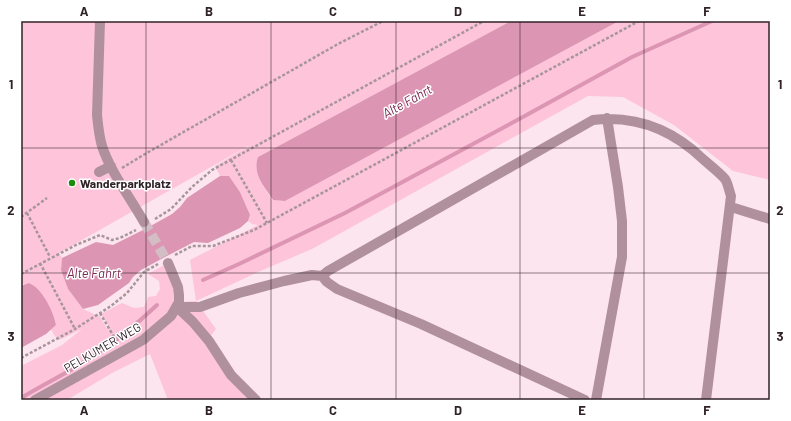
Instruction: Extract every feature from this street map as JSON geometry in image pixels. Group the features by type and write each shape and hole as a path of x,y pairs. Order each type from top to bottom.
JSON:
{"street":[{"path":"100,21 97,115 98,129 102,146 113,169 145,224"},
{"path":"596,400 622,257 622,222 607,118"},
{"path":"322,276 370,246 593,120 607,118 632,121 667,132 692,148 726,180 731,196 731,207 706,400"},
{"path":"99,172 113,169"},
{"path":"731,207 770,219"},
{"path":"168,263 178,287 179,302 177,307"},
{"path":"177,307 200,307 239,293 284,280 312,275 322,276 327,282 337,288 421,324 585,400"},
{"path":"177,307 193,322 209,341 231,375 256,400"},
{"name":"PELKUMER WEG","path":"35,400 143,340 171,316 177,307"}],"path":[{"path":"113,169 145,154 338,44 382,21"},
{"path":"21,274 50,257 100,235 112,240 120,238 171,210 192,187 212,170 484,21"},
{"path":"192,246 213,246 254,230 639,21"},
{"path":"230,160 267,223"},
{"path":"21,217 47,198"},
{"path":"27,214 50,257"},
{"path":"40,263 75,329"},
{"path":"21,358 75,329 100,313 127,293 144,272"},
{"path":"100,313 118,342"}],"shaded area":[{"path":"21,21 511,21 258,157 257,169 262,185 272,200 285,201 619,21 770,21 770,180 733,171 674,125 623,97 588,96 312,249 196,301 190,260 258,225 252,224 248,221 250,215 240,192 229,176 220,176 215,166 247,147 249,149 248,146 59,253 62,258 61,270 68,289 83,309 98,316 99,315 108,330 110,328 101,314 122,303 134,308 144,307 148,297 156,296 160,289 159,281 148,274 168,263 178,295 178,302 171,315 143,339 34,400 21,400 21,366 62,345 82,329 59,340 51,329 56,325 55,320 43,295 29,283 25,285 21,283"},
{"path":"196,301 216,329 205,343 248,400 168,400 150,354 112,373 67,400 38,400 144,341 172,316 180,302"}],"water":[{"path":"511,21 619,21 285,201 273,200 260,180 257,169 258,157"},
{"name":"Alte Fahrt","path":"220,176 229,176 240,192 250,215 248,221 240,228 208,243 194,242 165,257 141,270 129,283 98,305 83,309 68,289 61,270 62,258 96,242 113,245 147,228 172,214 187,198"},
{"path":"29,283 43,295 47,301 56,325 46,334 21,348 21,286"}],"waterway":[{"path":"203,280 345,213 632,57 712,21"},
{"path":"21,398 101,351 130,329 157,305"}],"tunnel":[{"path":"144,222 168,263"}],"place":[{"name":"Wanderparkplatz","path":"72,183"}]}
